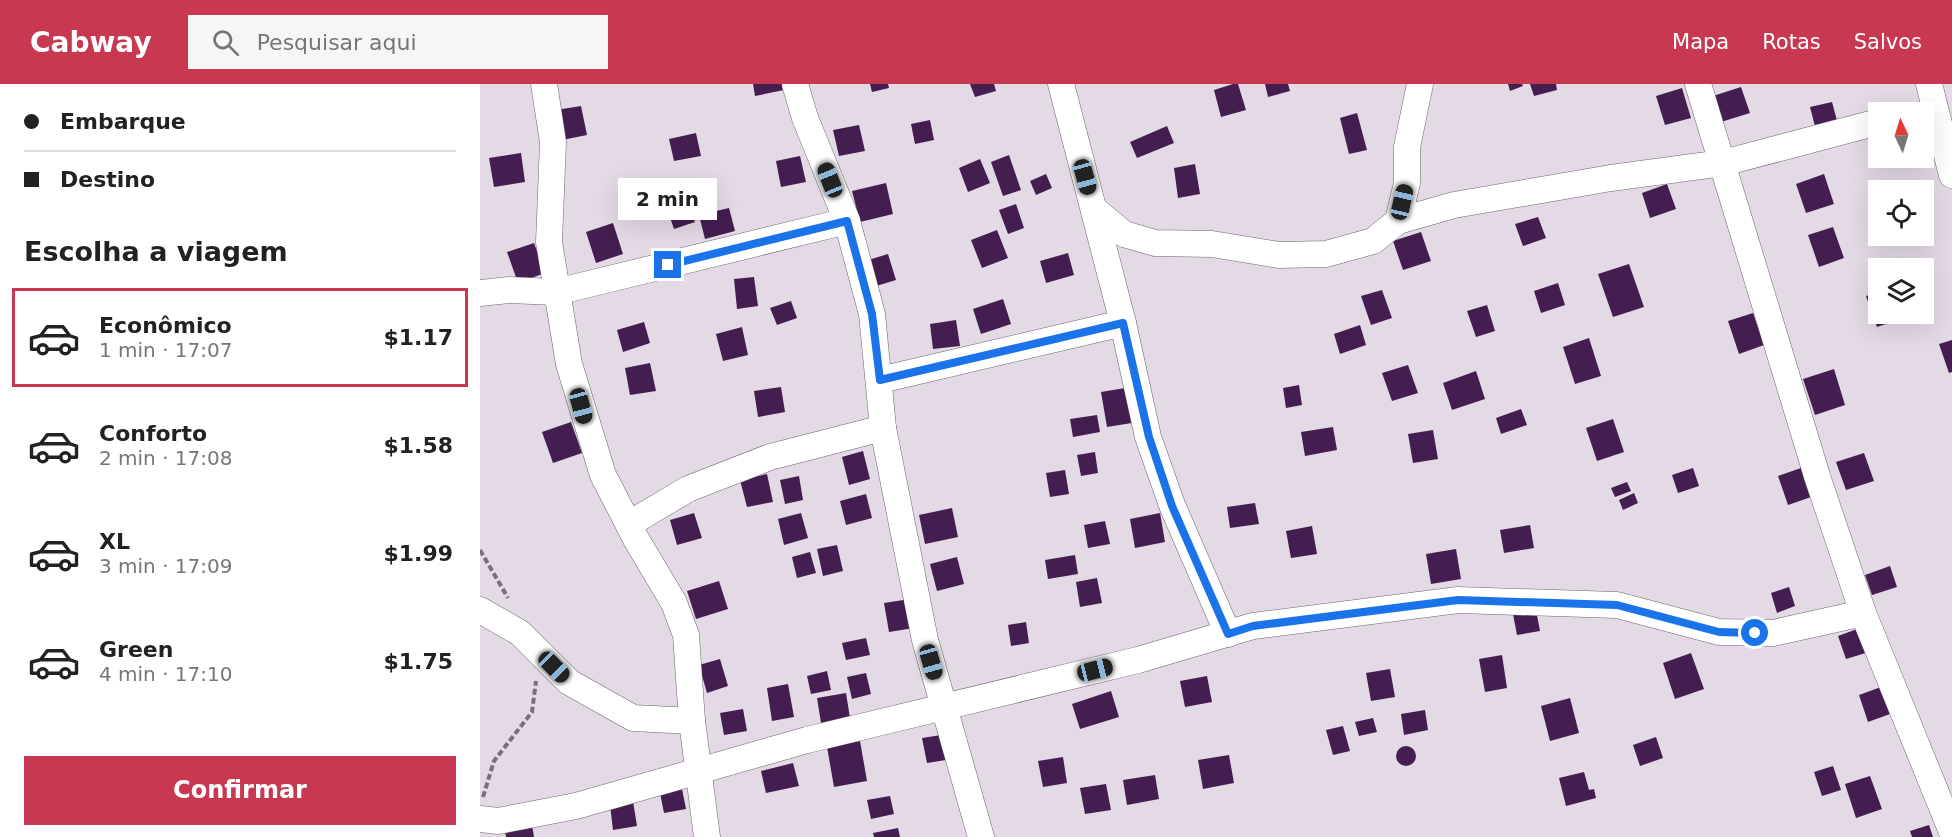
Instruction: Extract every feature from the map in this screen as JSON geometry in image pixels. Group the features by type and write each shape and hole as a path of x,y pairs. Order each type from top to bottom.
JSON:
{"street":[{"path":"544,84 553,142 549,242 570,364 586,426 603,475 628,524 674,603 686,635 692,721 707,837"},
{"path":"795,84 805,118 847,221 872,314 883,429 925,640 981,837"},
{"path":"1061,84 1123,323 1149,437 1172,506 1228,634"},
{"path":"1398,221 1407,183 1407,147 1420,84"},
{"path":"1698,84 1817,476 1863,613 1952,832"},
{"path":"1934,106 1952,175"},
{"path":"1094,209 1124,234 1155,243 1212,244 1279,255 1326,254 1373,241 1398,221 1454,205 1611,178 1723,163 1868,125"},
{"path":"480,293 509,290 556,292 847,221"},
{"path":"880,380 1123,323"},
{"path":"628,524 688,489 770,457 883,429"},
{"path":"480,819 498,821 576,806 807,741 1138,660 1253,626 1458,600 1617,605 1719,632 1773,633 1863,613"},
{"path":"480,610 519,633 569,682 633,718 692,721"}],"path":[{"path":"480,550 509,599"},
{"path":"480,806 494,761 532,712 539,651"}],"building":[{"path":"753,84 783,84 784,90 755,96"},
{"path":"870,84 888,84 889,88 872,92"},
{"path":"970,84 994,84 996,91 975,97"},
{"path":"1238,84 1246,110 1221,117 1214,90"},
{"path":"1265,84 1288,84 1290,91 1268,97"},
{"path":"1508,84 1522,84 1523,86 1510,91"},
{"path":"1530,84 1556,84 1557,90 1534,96"},
{"path":"1741,87 1750,113 1721,122 1713,96"},
{"path":"1682,88 1691,118 1665,125 1656,96"},
{"path":"1832,102 1839,128 1817,134 1810,107"},
{"path":"581,106 587,135 562,140 556,110"},
{"path":"1357,113 1367,150 1349,154 1340,118"},
{"path":"930,120 934,140 915,144 911,124"},
{"path":"859,125 865,151 839,156 833,130"},
{"path":"1167,126 1174,143 1137,158 1130,142"},
{"path":"696,133 701,156 674,161 669,139"},
{"path":"521,153 525,182 494,187 489,158"},
{"path":"1009,155 1021,190 1003,196 991,162"},
{"path":"800,156 806,182 781,187 776,161"},
{"path":"980,159 990,183 968,192 959,168"},
{"path":"1195,164 1200,194 1178,198 1174,168"},
{"path":"1046,174 1052,188 1036,195 1030,181"},
{"path":"1824,174 1834,204 1806,213 1796,184"},
{"path":"886,183 893,214 860,222 852,191"},
{"path":"1667,184 1676,209 1650,218 1642,193"},
{"path":"686,199 695,222 674,229 666,206"},
{"path":"1016,204 1024,228 1008,234 999,210"},
{"path":"729,208 735,231 705,239 699,215"},
{"path":"1538,217 1546,238 1523,246 1515,224"},
{"path":"613,223 623,254 596,263 586,232"},
{"path":"1833,227 1844,258 1819,267 1808,235"},
{"path":"997,230 1008,258 982,268 971,240"},
{"path":"1421,232 1431,261 1403,270 1393,241"},
{"path":"534,243 545,273 518,283 507,252"},
{"path":"1068,253 1074,275 1046,283 1040,261"},
{"path":"888,254 896,280 873,287 865,261"},
{"path":"1629,264 1644,307 1613,317 1598,274"},
{"path":"754,277 758,306 737,309 734,279"},
{"path":"1558,283 1565,305 1541,313 1534,291"},
{"path":"1382,290 1392,318 1371,325 1361,296"},
{"path":"1003,299 1011,324 981,334 973,309"},
{"path":"791,301 797,318 777,325 770,308"},
{"path":"1487,305 1495,331 1476,337 1467,311"},
{"path":"1753,313 1764,345 1739,354 1728,321"},
{"path":"956,320 960,346 933,349 930,324"},
{"path":"644,322 650,343 623,352 617,330"},
{"path":"1360,325 1366,345 1340,354 1334,334"},
{"path":"742,327 748,355 723,361 716,334"},
{"path":"1589,338 1601,376 1575,384 1563,347"},
{"path":"1952,340 1952,372 1949,373 1939,344"},
{"path":"650,363 656,391 630,395 625,368"},
{"path":"1408,365 1418,393 1392,401 1382,373"},
{"path":"1834,369 1845,405 1815,415 1803,379"},
{"path":"1476,371 1485,399 1452,410 1443,383"},
{"path":"1299,385 1302,405 1286,408 1283,388"},
{"path":"781,387 785,412 758,417 754,391"},
{"path":"1131,387 1138,422 1107,427 1101,392"},
{"path":"1521,409 1527,425 1501,434 1496,418"},
{"path":"1097,415 1100,432 1073,437 1070,419"},
{"path":"1613,419 1624,452 1597,461 1586,428"},
{"path":"571,422 582,453 553,463 542,432"},
{"path":"1333,427 1337,450 1305,456 1301,432"},
{"path":"1433,430 1438,459 1413,463 1408,434"},
{"path":"863,451 870,479 849,485 842,457"},
{"path":"1095,452 1098,473 1081,476 1077,455"},
{"path":"1864,453 1874,481 1846,490 1836,462"},
{"path":"1804,467 1814,496 1788,505 1778,476"},
{"path":"1693,468 1699,486 1678,493 1672,475"},
{"path":"1065,470 1069,494 1050,497 1046,473"},
{"path":"767,474 773,502 747,507 740,480"},
{"path":"799,476 803,500 785,504 780,480"},
{"path":"1627,482 1631,491 1615,497 1611,488"},
{"path":"1634,493 1638,503 1623,510 1619,500"},
{"path":"866,494 872,518 846,525 840,501"},
{"path":"1255,503 1259,524 1230,528 1227,507"},
{"path":"952,508 958,537 925,544 919,515"},
{"path":"694,513 702,538 677,545 670,520"},
{"path":"801,513 808,538 784,545 778,519"},
{"path":"1160,513 1165,542 1135,548 1130,519"},
{"path":"1105,521 1110,544 1088,548 1084,525"},
{"path":"1530,525 1534,548 1504,553 1500,530"},
{"path":"1312,526 1317,554 1291,558 1286,531"},
{"path":"837,545 843,571 823,576 817,549"},
{"path":"1456,549 1461,579 1431,584 1426,554"},
{"path":"810,552 816,573 797,578 792,557"},
{"path":"1075,555 1078,574 1048,579 1045,560"},
{"path":"957,557 964,584 937,591 930,564"},
{"path":"1890,566 1897,587 1872,595 1865,575"},
{"path":"1097,578 1102,603 1080,607 1076,582"},
{"path":"719,581 728,609 696,619 687,591"},
{"path":"1789,587 1795,606 1777,613 1771,593"},
{"path":"910,599 914,628 889,632 884,603"},
{"path":"1536,610 1540,631 1517,635 1513,614"},
{"path":"1026,622 1029,643 1011,646 1008,625"},
{"path":"1860,628 1869,652 1846,659 1838,636"},
{"path":"866,638 870,655 846,660 842,643"},
{"path":"1691,653 1704,689 1675,699 1663,663"},
{"path":"1502,655 1507,688 1485,692 1479,659"},
{"path":"720,659 728,686 707,693 699,665"},
{"path":"1390,669 1395,697 1371,701 1366,673"},
{"path":"827,671 831,690 811,694 807,676"},
{"path":"866,673 871,694 852,699 847,677"},
{"path":"1207,676 1212,702 1185,707 1180,681"},
{"path":"788,684 794,717 772,721 767,688"},
{"path":"1881,687 1890,714 1868,722 1859,695"},
{"path":"1111,691 1119,717 1080,729 1072,704"},
{"path":"846,693 850,718 821,723 817,698"},
{"path":"1570,698 1579,733 1550,741 1541,706"},
{"path":"743,709 747,731 724,735 720,713"},
{"path":"1425,710 1428,730 1404,735 1401,714"},
{"path":"1373,718 1377,732 1359,736 1355,722"},
{"path":"1343,726 1350,751 1333,755 1326,730"},
{"path":"941,735 946,760 927,763 922,738"},
{"path":"1656,737 1663,758 1640,766 1633,745"},
{"path":"860,741 867,781 834,787 827,747"},
{"path":"1406,746 1413,749 1416,756 1413,763 1406,766 1399,763 1396,756 1399,749"},
{"path":"1229,755 1234,783 1203,789 1198,760"},
{"path":"1063,757 1067,783 1043,787 1038,761"},
{"path":"793,763 799,786 766,793 761,771"},
{"path":"1833,766 1841,790 1822,796 1814,772"},
{"path":"1584,772 1589,790 1594,789 1596,798 1566,806 1559,778"},
{"path":"1155,775 1159,799 1127,805 1123,780"},
{"path":"1870,776 1882,809 1856,818 1845,784"},
{"path":"681,784 686,809 664,813 659,788"},
{"path":"1106,784 1111,810 1085,814 1080,788"},
{"path":"890,796 894,814 871,819 867,800"},
{"path":"633,801 637,826 613,830 610,805"},
{"path":"532,825 534,837 506,837 505,830"},
{"path":"1929,825 1933,837 1912,837 1910,831"},
{"path":"898,828 900,837 874,837 873,833"}],"route":[{"path":"668,265 847,221 872,314 880,380 1123,323 1149,437 1172,506 1228,634 1253,626 1458,600 1617,605 1719,632 1755,633"}]}
